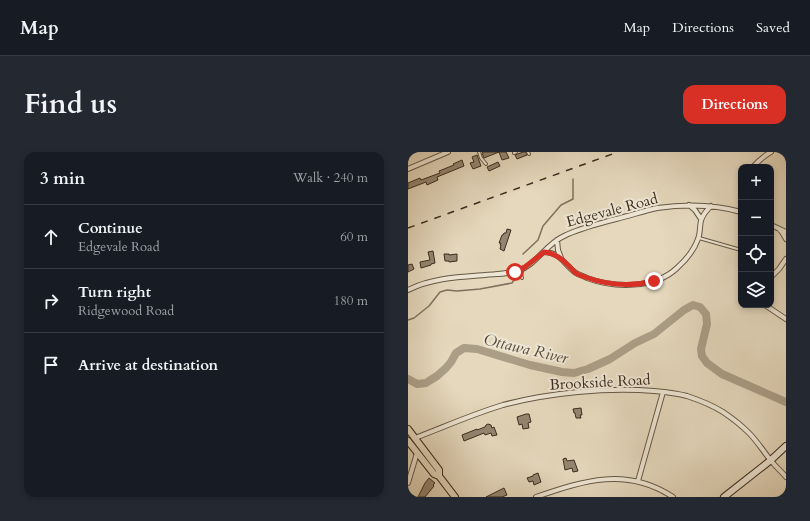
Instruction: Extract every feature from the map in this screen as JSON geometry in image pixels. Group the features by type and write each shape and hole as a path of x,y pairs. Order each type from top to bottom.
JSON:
{"main road":[{"path":"408,429 439,470 439,476"},
{"path":"408,441 434,474 439,476 455,497"},
{"path":"724,497 771,460 786,446"}],"street":[{"path":"408,168 448,152"},
{"path":"756,164 765,155 771,152"},
{"path":"689,205 695,210 701,219"},
{"name":"Edgevale Road","path":"408,290 430,282 451,278 502,274 520,270 535,260 562,236 581,229 656,209 689,205 726,207 738,211"},
{"path":"544,252 561,258 576,273 594,280 623,285 654,281 666,276 676,269 690,255 699,238 701,219 711,206"},
{"path":"774,226 786,232"},
{"path":"778,227 786,239"},
{"path":"557,240 561,258"},
{"path":"774,274 786,259"},
{"path":"770,308 786,319"},
{"name":"Brookside Road","path":"415,438 464,418 519,401 547,396 586,392 628,390 663,392 686,396 721,411 749,433 786,477"},
{"path":"638,481 663,392"},
{"path":"408,483 417,453"},
{"path":"536,497 568,487 618,478 638,481 658,488 673,497"}],"lane":[{"path":"479,152 481,158 486,164"},
{"path":"699,238 738,249"},
{"path":"520,270 522,278"}],"building":[{"path":"483,152 499,152 484,158"},
{"path":"499,152 506,152 509,158 502,160"},
{"path":"526,152 527,155 517,159 515,155"},
{"path":"477,155 481,166 473,169 470,163 474,162 472,157"},
{"path":"462,160 464,166 437,177 438,180 427,185 426,182 408,189 408,183 440,173 439,171"},
{"path":"498,162 500,166 489,171 487,167"},
{"path":"507,229 511,230 504,251 500,249 501,243 499,243 502,235 506,233"},
{"path":"433,251 435,263 421,268 420,262 430,260 428,252"},
{"path":"444,254 457,254 457,261 445,261"},
{"path":"412,264 414,269 408,272 408,265"},
{"path":"581,408 581,418 576,418 573,409"},
{"path":"529,414 531,422 528,423 529,428 523,429 522,424 519,425 517,417"},
{"path":"488,424 491,425 492,428 494,427 497,435 492,436 491,433 485,435 484,433 464,441 462,435 485,427"},
{"path":"566,458 567,461 574,460 578,471 573,472 572,468 565,470 563,459"},
{"path":"538,473 541,482 534,485 533,481 529,482 527,478"},
{"path":"429,478 435,483 433,485 434,486 425,497 418,497 425,483"},
{"path":"504,488 507,495 502,497 486,497"}],"waterway":[{"path":"523,254 538,240 543,226 561,205 573,199 573,179"},
{"path":"408,320 414,318 429,306 440,292 447,290 457,291 480,289 512,283 514,280"},
{"name":"Ottawa River","path":"408,379 417,384 426,383 446,368 456,353 464,348 477,349 530,365 574,373 588,369 610,359 635,343 654,334 684,310 693,305 700,307 706,314 707,324 701,349 702,356 707,363 722,374 786,402"}],"railway":[{"path":"408,228 618,152"}],"route":[{"path":"515,272 525,267 544,252 549,252 561,258 576,273 594,280 623,285 654,281"}]}
